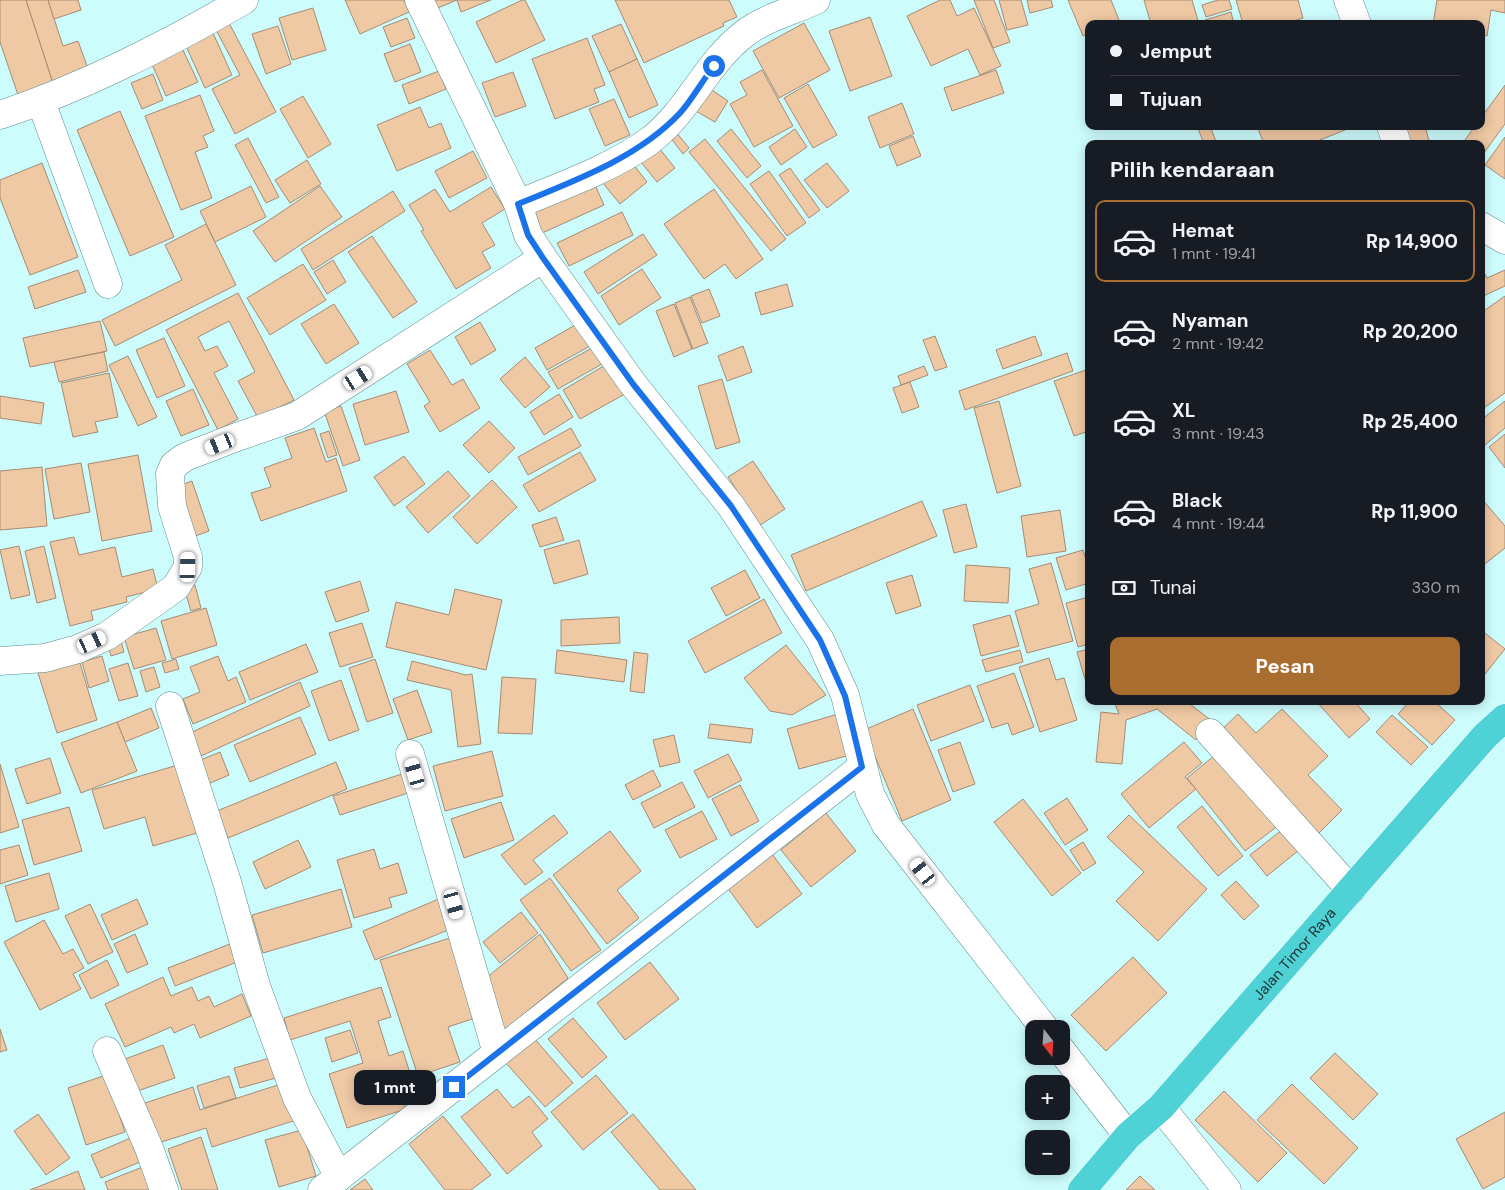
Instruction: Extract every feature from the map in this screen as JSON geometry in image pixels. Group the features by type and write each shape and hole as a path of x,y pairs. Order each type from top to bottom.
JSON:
{"highway":[{"name":"Jalan Timor Raya","path":"1082,1190 1128,1136 1160,1107 1485,736 1505,718"}],"street":[{"path":"0,115 41,102 76,87 206,22 244,0"},
{"path":"419,0 518,204 528,235 633,384 731,506 820,640 845,696 870,794 886,826 1038,1020"},
{"path":"518,204 604,166 648,142 681,112 724,54 744,34 816,0"},
{"path":"1348,0 1356,20"},
{"path":"41,102 108,284"},
{"path":"1485,228 1505,240"},
{"path":"0,661 45,658 78,649 107,636 176,587 188,567 188,557 172,506 170,474 174,466 186,457 296,416 543,258"},
{"path":"170,706 227,882 256,986 331,1184 862,767"},
{"path":"1210,733 1351,890"},
{"path":"410,754 497,1053"},
{"path":"107,1051 164,1190"},
{"path":"1070,1062 1128,1136"},
{"path":"1160,1107 1227,1190"}],"building":[{"path":"0,0 26,0 54,86 19,98 0,42"},
{"path":"26,0 48,0 63,46 78,41 90,74 54,86"},
{"path":"48,0 78,0 81,10 54,19"},
{"path":"345,0 404,0 409,12 360,34"},
{"path":"423,0 457,0 428,12"},
{"path":"457,0 491,0 461,12"},
{"path":"525,0 545,40 496,63 476,22"},
{"path":"615,0 729,0 737,17 723,23 724,26 644,63"},
{"path":"940,0 950,0 957,16 974,8 1001,66 980,75 968,49 931,66 907,16"},
{"path":"974,0 994,0 1010,42 993,48"},
{"path":"999,0 1021,0 1028,25 1007,30"},
{"path":"1027,0 1051,0 1053,7 1030,13"},
{"path":"1068,0 1111,0 1119,20 1085,20 1085,35 1083,36"},
{"path":"1144,0 1192,0 1198,20 1150,20"},
{"path":"1218,0 1229,0 1232,9 1206,17 1202,5"},
{"path":"1236,0 1298,0 1303,18 1296,20 1242,20"},
{"path":"1437,0 1505,0 1505,13 1491,10 1487,36 1485,36 1485,20 1434,20"},
{"path":"313,8 326,50 292,60 279,18"},
{"path":"1231,12 1233,20 1205,20"},
{"path":"870,17 892,76 850,91 829,31"},
{"path":"407,18 415,38 391,47 383,27"},
{"path":"229,23 276,112 235,134 212,89 240,75 216,30"},
{"path":"804,23 830,70 779,98 753,51"},
{"path":"621,24 637,59 609,72 592,36"},
{"path":"278,26 291,64 266,74 252,34"},
{"path":"213,33 232,75 205,88 186,46"},
{"path":"587,38 605,85 594,89 599,102 555,119 532,59"},
{"path":"410,44 421,72 395,82 384,54"},
{"path":"182,48 198,82 166,96 151,62"},
{"path":"637,59 658,105 629,118 609,72"},
{"path":"762,70 793,126 754,147 730,104 747,95 740,82"},
{"path":"996,70 1004,93 952,111 944,88"},
{"path":"439,71 446,89 409,104 402,85"},
{"path":"513,72 526,106 495,117 482,83"},
{"path":"153,74 163,100 142,109 131,83"},
{"path":"808,84 837,135 813,148 784,98"},
{"path":"1505,85 1505,124 1485,152 1485,140 1465,140 1472,130 1485,130 1485,112"},
{"path":"709,88 728,101 715,122 694,110"},
{"path":"200,95 214,131 203,136 208,147 195,152 212,198 181,210 145,116"},
{"path":"303,96 331,144 308,158 280,109"},
{"path":"614,99 630,135 605,146 589,109"},
{"path":"902,103 914,134 880,148 868,117"},
{"path":"420,107 429,128 441,123 451,148 397,171 377,125"},
{"path":"120,111 174,237 130,256 77,130"},
{"path":"731,129 761,166 747,178 717,141"},
{"path":"795,129 807,147 781,165 769,147"},
{"path":"1199,130 1212,130 1215,140 1202,140"},
{"path":"1259,130 1345,130 1320,140 1262,140"},
{"path":"1400,130 1426,130 1429,140 1403,140"},
{"path":"676,132 689,148 683,154 670,137"},
{"path":"913,136 921,156 897,166 889,146"},
{"path":"1505,137 1505,179 1485,165"},
{"path":"248,138 279,197 266,203 235,145"},
{"path":"705,139 786,239 771,251 689,152"},
{"path":"655,143 675,168 657,182 637,157"},
{"path":"473,151 487,178 449,198 435,171"},
{"path":"307,160 321,184 290,203 275,180"},
{"path":"630,160 647,182 620,204 602,182"},
{"path":"42,163 78,257 30,275 0,198 0,180"},
{"path":"827,163 849,191 827,208 804,180"},
{"path":"790,168 820,210 809,218 779,175"},
{"path":"769,171 806,223 787,236 750,184"},
{"path":"595,185 604,205 540,234 530,213"},
{"path":"251,186 266,217 215,242 200,211"},
{"path":"320,186 342,217 275,262 253,231"},
{"path":"491,187 505,209 482,223 495,245 482,252 491,268 456,289 421,231 424,230 409,205 435,189 450,212"},
{"path":"714,189 763,259 736,279 725,264 704,279 664,224"},
{"path":"393,191 405,211 313,270 301,249"},
{"path":"622,212 633,235 569,266 557,243"},
{"path":"206,224 236,285 115,346 102,320 182,280 165,245"},
{"path":"643,234 657,255 598,294 584,272"},
{"path":"372,236 417,302 393,318 348,252"},
{"path":"333,260 346,282 327,294 314,272"},
{"path":"303,264 326,300 270,335 247,298"},
{"path":"642,269 661,298 619,325 601,296"},
{"path":"78,270 86,292 35,309 28,287"},
{"path":"1505,270 1505,286 1485,295 1485,274 1487,278"},
{"path":"787,284 793,306 761,315 755,293"},
{"path":"709,289 720,316 702,323 691,296"},
{"path":"238,293 294,400 258,418 238,381 255,372 229,321 198,337 205,351 217,346 228,366 214,373 238,419 218,430 166,330"},
{"path":"1505,296 1505,393 1485,407 1485,310"},
{"path":"690,297 708,343 693,349 675,303"},
{"path":"334,304 359,343 326,364 301,324"},
{"path":"674,304 692,349 674,357 656,311"},
{"path":"100,321 107,351 30,367 23,338"},
{"path":"480,322 496,350 471,365 455,337"},
{"path":"577,324 590,346 547,370 535,348"},
{"path":"935,336 947,367 935,371 923,340"},
{"path":"1035,336 1042,355 1003,369 996,350"},
{"path":"164,338 185,386 157,398 136,350"},
{"path":"743,346 752,372 727,381 718,356"},
{"path":"592,348 602,364 558,389 548,372"},
{"path":"430,350 452,385 463,379 480,408 440,432 424,406 430,402 407,364"},
{"path":"104,352 108,371 59,382 54,362"},
{"path":"1067,353 1073,371 965,410 959,391"},
{"path":"128,356 157,417 138,426 109,365"},
{"path":"525,357 550,387 525,408 500,379"},
{"path":"607,364 625,394 580,419 563,390"},
{"path":"924,366 928,375 901,385 898,376"},
{"path":"1085,370 1085,432 1074,436 1054,381"},
{"path":"109,373 118,417 95,422 98,432 73,437 61,383"},
{"path":"722,379 740,442 716,449 698,386"},
{"path":"910,382 919,407 902,413 893,388"},
{"path":"193,389 209,425 181,436 166,401"},
{"path":"396,391 409,432 365,445 353,404"},
{"path":"559,394 573,417 544,435 530,412"},
{"path":"0,396 44,403 41,424 0,418"},
{"path":"999,401 1021,486 997,493 974,408"},
{"path":"1505,401 1505,428 1485,445 1485,417"},
{"path":"341,406 360,460 343,466 324,411"},
{"path":"489,421 515,448 489,473 463,445"},
{"path":"314,428 326,462 336,458 347,491 261,521 251,493 271,487 264,468 292,458 285,438"},
{"path":"571,428 581,446 528,475 518,457"},
{"path":"329,431 337,455 328,458 320,434"},
{"path":"1505,434 1505,468 1489,447"},
{"path":"580,452 596,480 539,512 523,485"},
{"path":"138,455 152,531 102,541 88,464"},
{"path":"404,456 425,484 394,506 374,477"},
{"path":"753,461 785,509 760,525 728,477"},
{"path":"81,463 90,512 54,519 45,469"},
{"path":"42,467 47,526 0,530 0,471"},
{"path":"448,471 470,496 428,533 406,507"},
{"path":"492,480 517,507 477,544 453,517"},
{"path":"192,481 209,531 190,538 173,488"},
{"path":"922,501 937,536 806,591 791,555"},
{"path":"1485,503 1505,526 1505,548 1485,564"},
{"path":"966,504 977,547 954,553 943,510"},
{"path":"1060,510 1066,551 1027,557 1021,516"},
{"path":"556,517 564,540 540,547 532,525"},
{"path":"74,537 79,555 115,547 122,577 153,569 158,589 126,597 127,602 91,611 93,620 70,626 50,542"},
{"path":"579,540 588,574 554,584 544,550"},
{"path":"19,546 30,595 11,599 0,550"},
{"path":"44,546 56,598 37,603 25,551"},
{"path":"1083,550 1085,556 1085,584 1066,590 1056,558"},
{"path":"1051,563 1073,641 1027,653 1015,611 1039,604 1029,569"},
{"path":"966,565 1010,568 1008,603 964,601"},
{"path":"745,570 760,598 726,616 711,588"},
{"path":"912,575 921,606 896,614 886,583"},
{"path":"360,581 369,611 336,622 325,592"},
{"path":"195,585 201,608 191,611 184,588"},
{"path":"455,589 502,600 486,670 386,647 396,602 449,615"},
{"path":"1085,598 1085,645 1078,647 1066,603"},
{"path":"764,599 782,633 705,673 688,641"},
{"path":"206,608 217,645 172,659 161,621"},
{"path":"1010,615 1019,646 981,656 973,625"},
{"path":"619,617 620,643 561,646 561,620"},
{"path":"362,623 373,657 340,667 329,633"},
{"path":"156,628 166,660 134,669 124,637"},
{"path":"1485,633 1505,649 1485,674"},
{"path":"120,637 124,652 111,656 107,641"},
{"path":"306,644 318,672 250,700 239,672"},
{"path":"786,645 826,695 792,715 770,711 744,678"},
{"path":"557,650 627,660 624,682 555,673"},
{"path":"1020,650 1023,662 986,672 982,660"},
{"path":"1085,650 1085,679 1077,652"},
{"path":"634,652 648,654 644,693 630,691"},
{"path":"102,656 109,681 89,688 82,662"},
{"path":"218,656 228,681 236,677 246,702 193,724 183,699 200,692 190,667"},
{"path":"1049,658 1056,680 1064,678 1077,720 1040,732 1019,667"},
{"path":"176,659 179,669 165,673 162,663"},
{"path":"375,659 393,713 367,722 349,668"},
{"path":"79,660 97,720 57,733 38,673"},
{"path":"412,661 466,675 472,674 481,744 458,747 451,690 407,680"},
{"path":"128,663 138,696 119,701 109,669"},
{"path":"154,667 160,687 146,692 140,671"},
{"path":"1014,673 1034,727 1012,735 1008,723 992,728 977,686"},
{"path":"502,677 536,679 532,734 498,733"},
{"path":"341,680 359,730 329,741 311,691"},
{"path":"300,682 310,706 201,756 190,733"},
{"path":"970,685 984,721 931,741 917,705"},
{"path":"417,690 432,732 408,740 393,699"},
{"path":"1116,705 1191,705 1212,721 1196,740 1157,709 1126,720 1122,764 1096,762 1101,712 1119,714"},
{"path":"1320,705 1358,705 1370,719 1349,738"},
{"path":"1406,705 1438,705 1455,720 1432,745 1398,714"},
{"path":"151,708 159,728 125,742 117,722"},
{"path":"913,709 951,800 902,821 864,730"},
{"path":"1282,709 1328,756 1308,775 1342,810 1316,836 1217,734 1238,714 1256,733"},
{"path":"838,714 850,755 799,769 787,729"},
{"path":"1392,715 1428,747 1411,765 1376,732"},
{"path":"300,717 316,754 250,782 234,745"},
{"path":"117,722 137,771 81,793 61,743"},
{"path":"710,724 753,729 751,743 708,738"},
{"path":"674,735 680,762 660,767 653,740"},
{"path":"960,742 975,784 953,792 938,750"},
{"path":"1184,742 1202,763 1185,777 1196,789 1149,828 1121,794"},
{"path":"492,751 503,796 445,811 433,766"},
{"path":"1220,751 1279,825 1245,851 1187,778"},
{"path":"220,752 229,775 208,784 198,761"},
{"path":"728,754 742,780 708,798 694,771"},
{"path":"50,758 61,793 27,804 15,769"},
{"path":"336,762 347,789 228,838 217,811"},
{"path":"0,764 19,827 0,833"},
{"path":"178,765 197,833 153,846 145,817 104,829 92,790"},
{"path":"653,770 661,786 633,800 625,785"},
{"path":"402,774 408,793 340,815 333,796"},
{"path":"682,782 695,807 654,828 641,803"},
{"path":"740,785 759,821 731,836 712,799"},
{"path":"1067,798 1088,830 1065,845 1044,813"},
{"path":"1023,799 1081,873 1052,896 994,822"},
{"path":"501,802 514,840 464,858 451,819"},
{"path":"1202,806 1243,856 1218,876 1177,827"},
{"path":"69,807 82,851 34,865 22,820"},
{"path":"702,811 717,839 680,858 665,830"},
{"path":"826,813 856,851 811,887 781,850"},
{"path":"554,815 568,833 533,860 543,872 525,885 501,855"},
{"path":"1129,815 1207,889 1158,941 1116,901 1144,872 1107,837"},
{"path":"1287,826 1304,846 1267,876 1250,855"},
{"path":"610,831 641,871 617,890 639,918 607,944 553,875"},
{"path":"298,840 311,867 265,889 253,862"},
{"path":"1083,842 1096,863 1083,871 1070,850"},
{"path":"19,845 28,875 0,884 0,850"},
{"path":"374,849 380,869 398,863 407,893 389,898 392,907 354,918 337,860"},
{"path":"769,850 802,894 757,928 724,883"},
{"path":"49,873 59,909 16,922 5,886"},
{"path":"550,878 601,950 571,971 520,900"},
{"path":"1236,881 1259,906 1244,920 1221,895"},
{"path":"341,889 352,927 263,953 252,915"},
{"path":"441,898 453,928 375,960 363,931"},
{"path":"137,899 148,924 112,940 101,915"},
{"path":"90,904 113,952 88,964 65,916"},
{"path":"521,912 538,933 500,963 483,942"},
{"path":"44,920 63,954 73,949 84,968 73,974 81,989 40,1010 4,942"},
{"path":"135,934 148,964 127,973 114,944"},
{"path":"540,934 568,978 498,1035 480,983"},
{"path":"453,937 478,1017 448,1027 460,1062 418,1076 380,960"},
{"path":"230,944 237,962 175,986 168,968"},
{"path":"1133,957 1167,993 1106,1051 1071,1015"},
{"path":"107,960 119,985 91,999 79,975"},
{"path":"650,962 679,999 625,1040 597,1003"},
{"path":"163,977 171,996 192,987 198,1001 209,996 214,1007 242,994 251,1016 200,1038 194,1024 174,1033 171,1027 125,1047 105,1004"},
{"path":"381,987 391,1017 378,1021 389,1056 403,1051 414,1086 399,1091 406,1109 347,1128 329,1074 363,1063 350,1021 290,1040 284,1018"},
{"path":"573,1018 607,1057 582,1078 548,1039"},
{"path":"0,1029 7,1050 0,1052"},
{"path":"350,1030 358,1053 332,1062 325,1038"},
{"path":"534,1038 573,1083 545,1107 506,1063"},
{"path":"163,1045 175,1078 129,1094 117,1062"},
{"path":"1335,1053 1378,1094 1353,1120 1310,1078"},
{"path":"270,1058 276,1078 240,1088 234,1068"},
{"path":"106,1075 125,1132 86,1145 68,1088"},
{"path":"596,1075 628,1113 583,1150 551,1112"},
{"path":"229,1076 236,1098 204,1108 197,1086"},
{"path":"284,1083 296,1120 212,1147 206,1128 155,1144 142,1104 193,1087 200,1110"},
{"path":"1292,1084 1358,1148 1324,1184 1257,1120"},
{"path":"497,1089 513,1108 529,1096 548,1119 532,1132 542,1146 507,1174 461,1117"},
{"path":"1224,1091 1287,1153 1258,1182 1195,1120"},
{"path":"1505,1112 1505,1177 1483,1189 1456,1139"},
{"path":"38,1114 70,1158 46,1175 14,1131"},
{"path":"633,1114 696,1190 660,1190 611,1132"},
{"path":"443,1116 491,1175 471,1190 445,1190 409,1144"},
{"path":"302,1130 316,1176 279,1187 265,1140"},
{"path":"135,1136 145,1160 101,1178 91,1155"},
{"path":"201,1137 218,1190 182,1190 168,1149"},
{"path":"150,1164 160,1190 108,1190 105,1182"},
{"path":"78,1171 85,1190 30,1190"},
{"path":"1140,1176 1155,1190 1126,1190"},
{"path":"365,1179 373,1190 350,1190"}],"route":[{"path":"454,1087 862,767 849,720 845,696 820,640 731,506 633,384 543,258 528,235 518,204 604,166 648,142 681,112 714,66"}]}
